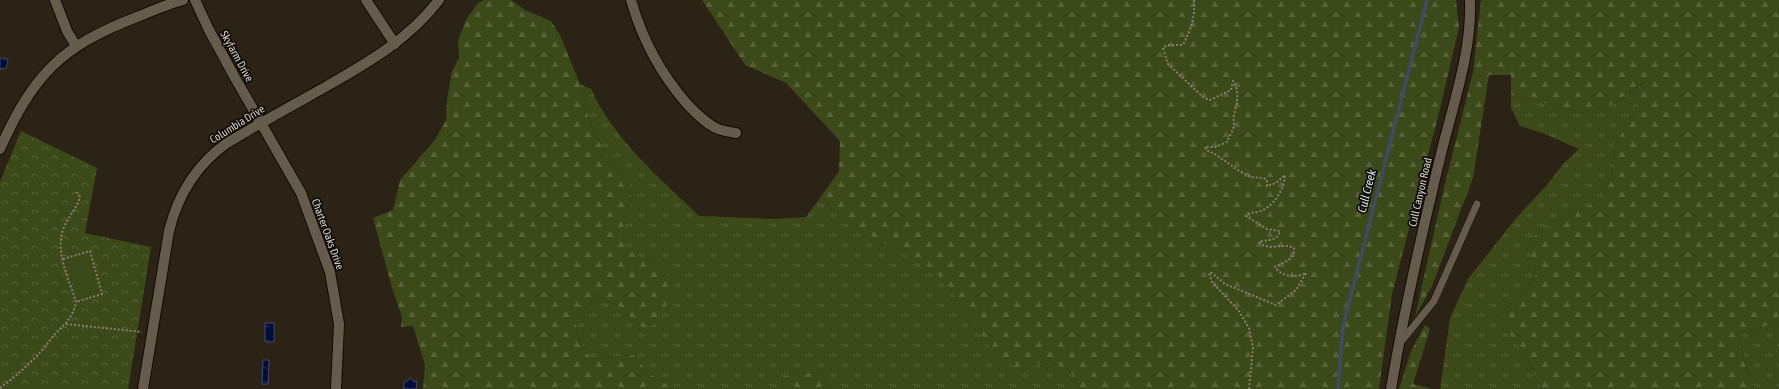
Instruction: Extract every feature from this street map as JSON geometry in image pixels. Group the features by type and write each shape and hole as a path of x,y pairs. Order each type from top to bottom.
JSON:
{"street":[{"path":"55,0 67,31 76,46"},
{"path":"0,148 14,116 31,90 45,72 76,46 99,33 183,0"},
{"name":"Skyfarm Drive","path":"195,0 209,30 260,122"},
{"path":"366,0 395,44"},
{"name":"Columbia Drive","path":"143,389 169,231 176,205 183,191 201,166 219,148 260,122 364,64 395,44 417,25 439,0"},
{"path":"631,0 641,32 666,79 693,110 708,123 718,129 736,133"},
{"name":"Cull Canyon Road","path":"1391,389 1398,345 1438,166 1468,46 1470,0"},
{"name":"Charter Oaks Drive","path":"260,122 301,193 330,272 339,324 336,389"}],"lane":[{"path":"1398,345 1434,301 1477,204"}],"path":[{"path":"1194,0 1195,14 1192,26 1183,45 1167,45 1163,48 1166,60 1168,64 1204,98 1210,100 1225,94 1231,90 1233,81 1237,87 1238,103 1233,117 1233,129 1227,142 1215,147 1205,147 1206,150 1250,176 1268,180 1266,186 1276,183 1285,175 1284,186 1274,202 1259,212 1249,213 1246,216 1267,229 1280,231 1279,236 1259,242 1263,245 1268,247 1289,245 1294,248 1294,253 1291,259 1275,267 1277,270 1286,275 1297,277 1306,273 1296,290 1276,305 1225,284 1212,273 1208,273 1212,282 1239,311 1249,328 1253,348 1249,389"},
{"path":"0,388 19,373 71,317 76,302 61,250 62,233 71,214 78,205 80,197 76,191"},
{"path":"63,259 90,251 102,294 76,302"},
{"path":"66,324 152,333"}],"green space":[{"path":"484,0 511,0 525,10 551,21 560,35 580,84 591,125 603,149 630,186 631,213 623,229 625,249 657,265 675,284 660,321 643,329 620,307 597,295 575,320 579,339 591,359 634,355 649,373 674,389 423,389 425,365 413,326 401,327 402,317 392,288 373,218 393,210 400,180 435,140 446,120 447,100 452,71 459,58 458,40 467,18 478,3"},
{"path":"702,0 1456,0 1459,27 1439,113 1392,294 1379,389 1081,389 1069,370 1046,360 1022,372 994,354 963,306 934,270 857,228 834,210 822,195 839,171 840,141 786,83 745,65"},
{"path":"1481,0 1779,0 1779,328 1772,325 1738,332 1745,364 1755,389 1542,389 1526,356 1497,317 1524,293 1536,274 1529,241 1545,226 1600,200 1612,179 1614,145 1637,110 1645,81 1613,104 1584,113 1511,95 1511,75 1489,75 1473,178 1432,286 1415,317 1443,192 1473,72"},
{"path":"1646,81 1637,110 1614,145 1612,179 1600,200 1545,226 1529,241 1536,273 1524,293 1497,317 1526,356 1542,389 1440,389 1450,318 1468,279 1517,217 1547,185 1564,163 1579,149 1545,134 1520,126 1511,108 1511,95 1584,113 1613,104"},
{"path":"580,84 591,89 601,108 625,142 654,173 699,216 774,219 806,217 822,195 834,210 900,251 935,270 963,306 1022,372 1046,360 1069,370 1081,389 833,389 819,372 782,376 783,389 674,389 649,373 634,355 591,359 579,339 575,320 597,295 620,307 643,329 657,265 624,249 623,229 631,213 630,186 603,149 591,124"},
{"path":"21,131 97,168 85,233 151,247 128,389 0,389 0,182"},
{"path":"89,254 100,293 78,300 67,260"},
{"path":"1425,325 1430,329 1413,384 1432,389 1399,389 1411,351"},
{"path":"1772,325 1779,328 1779,389 1755,389 1745,364 1738,332"},
{"path":"819,372 833,389 783,389 782,376"}],"water":[{"path":"0,58 6,58 8,60 6,68 0,69"},
{"path":"265,323 274,323 274,342 265,342"},
{"path":"263,360 269,360 268,384 262,384"},
{"path":"411,378 414,382 417,381 416,389 404,389 404,383"}],"waterway":[{"name":"Cull Creek","path":"1338,389 1343,326 1427,0"}]}
